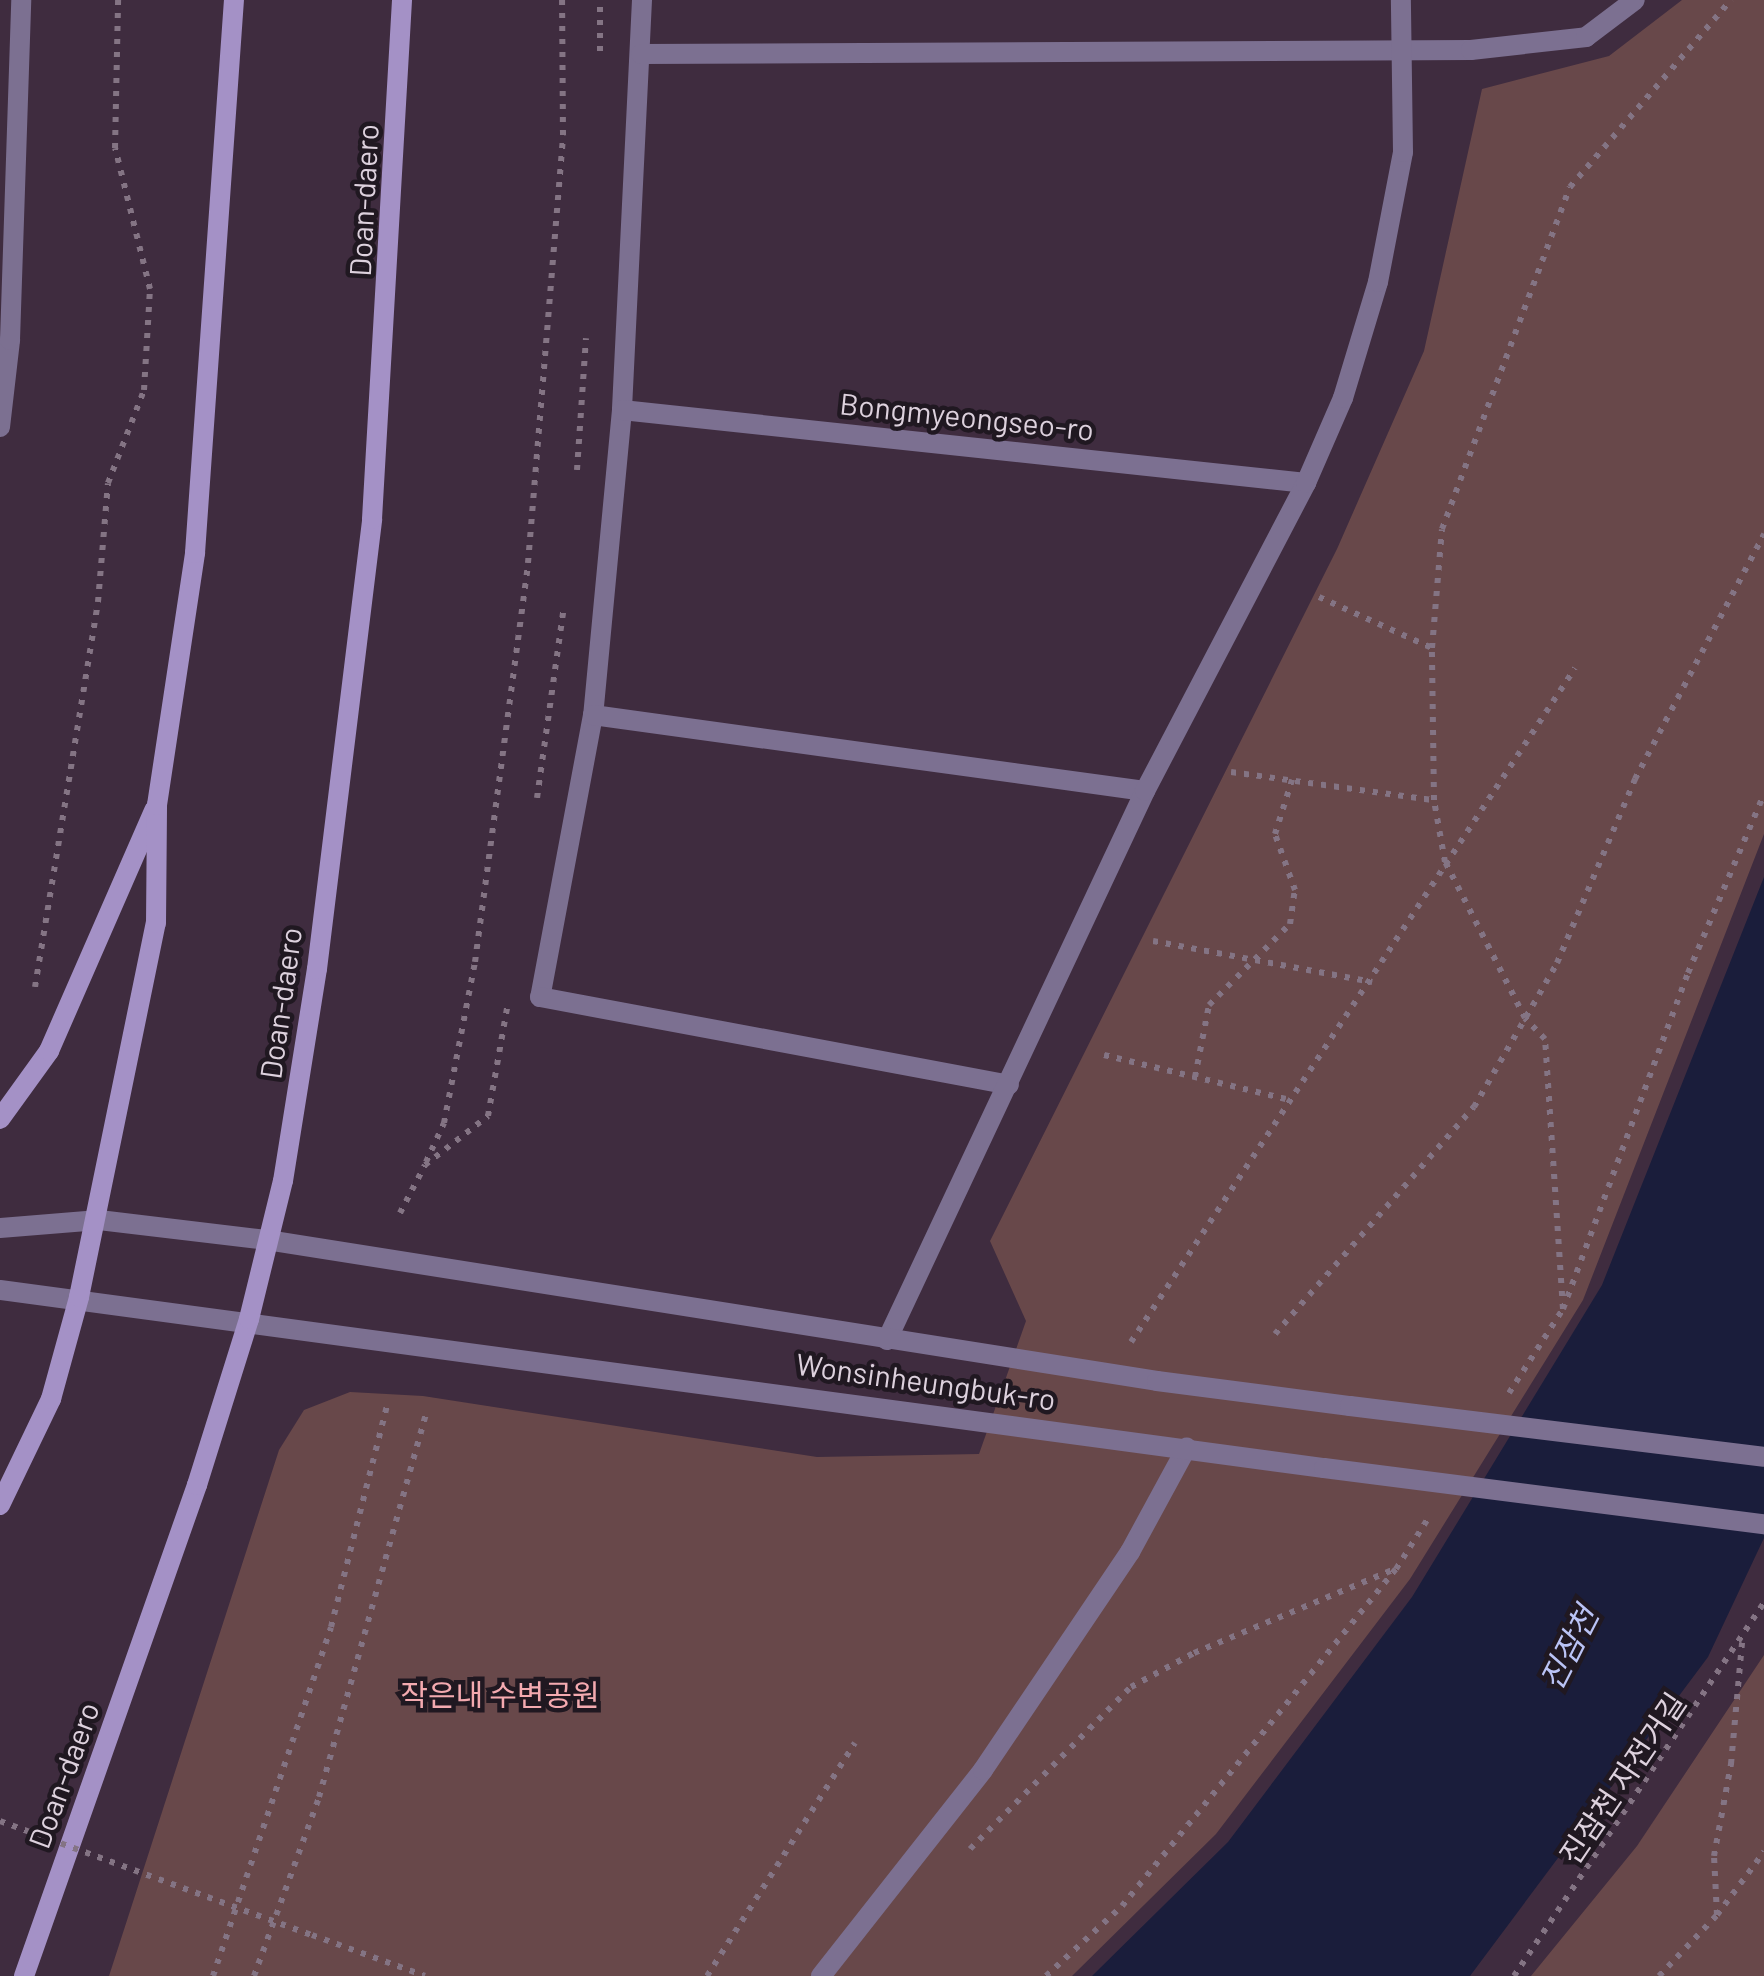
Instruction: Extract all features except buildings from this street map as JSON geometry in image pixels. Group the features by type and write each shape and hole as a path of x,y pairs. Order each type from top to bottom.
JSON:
{"main road":[{"path":"0,1505 51,1399 79,1296 99,1220 156,924 158,805 195,554 234,0"},
{"name":"Doan-daero","path":"24,1976 249,1319 268,1240 317,969 372,519 402,0"},
{"path":"0,1119 49,1051 158,805"}],"street":[{"path":"0,427 8,139 21,0"},
{"path":"642,0 622,410 593,715 540,997 1010,1086"},
{"path":"887,1340 1010,1086 1145,791 1306,483 1342,398 1378,282 1402,152 1401,0"},
{"path":"641,54 1540,46 1586,37 1635,0"},
{"name":"Bongmyeongseo-ro","path":"622,410 1306,483"},
{"path":"593,715 1145,791"},
{"name":"Wonsinheungbuk-ro","path":"0,1228 99,1220 268,1240 887,1340 1350,1406 1764,1457"},
{"name":"Wonsinheungbuk-ro","path":"0,1290 79,1296 1324,1468 1764,1524"},
{"path":"821,1976 983,1770 1130,1552 1187,1447"}],"path":[{"path":"32,1004 98,602 108,483 144,390 150,289 115,148 118,0"},
{"path":"400,1213 444,1123 475,962 528,563 563,135 562,0"},
{"path":"600,0 600,60"},
{"path":"1563,1308 1545,1039 1525,1018 1445,862 1434,800 1432,648 1442,528 1570,188 1731,0"},
{"path":"576,478 587,318"},
{"path":"1275,1334 1474,1106 1556,963 1635,779 1764,534"},
{"path":"536,809 565,596"},
{"path":"1319,596 1432,648"},
{"path":"1131,1342 1286,1099 1372,982 1445,862 1575,668"},
{"path":"1232,772 1434,800"},
{"path":"1195,1077 1209,1005 1237,971 1259,961 1290,924 1295,890 1275,834 1292,780"},
{"path":"1152,941 1372,982"},
{"path":"425,1165 488,1116 508,1002"},
{"path":"1104,1055 1286,1099"},
{"path":"213,1976 331,1628 387,1405"},
{"path":"254,1976 319,1797 426,1415"},
{"path":"960,1860 1130,1688 1194,1653 1396,1569"},
{"name":"진잠천 자전거길","path":"1514,1976 1764,1604"},
{"path":"1717,1915 1714,1856 1732,1764 1742,1640"},
{"path":"708,1976 855,1743"},
{"path":"0,1822 425,1976"},
{"path":"1659,1976 1760,1867 1764,1852"}],"green space":[{"name":"작은내 수변공원","path":"1682,0 1764,0 1764,834 1583,1300 1410,1579 1216,1834 1072,1976 109,1976 279,1450 304,1410 350,1392 423,1396 817,1457 979,1454 1026,1321 990,1241 1337,549 1424,351 1482,89 1609,56"},
{"path":"1764,1655 1764,1976 1531,1976 1637,1846"}],"water":[{"name":"진잠천","path":"1764,877 1764,1538 1708,1657 1470,1976 1092,1976 1228,1842 1412,1597 1602,1285"}]}
